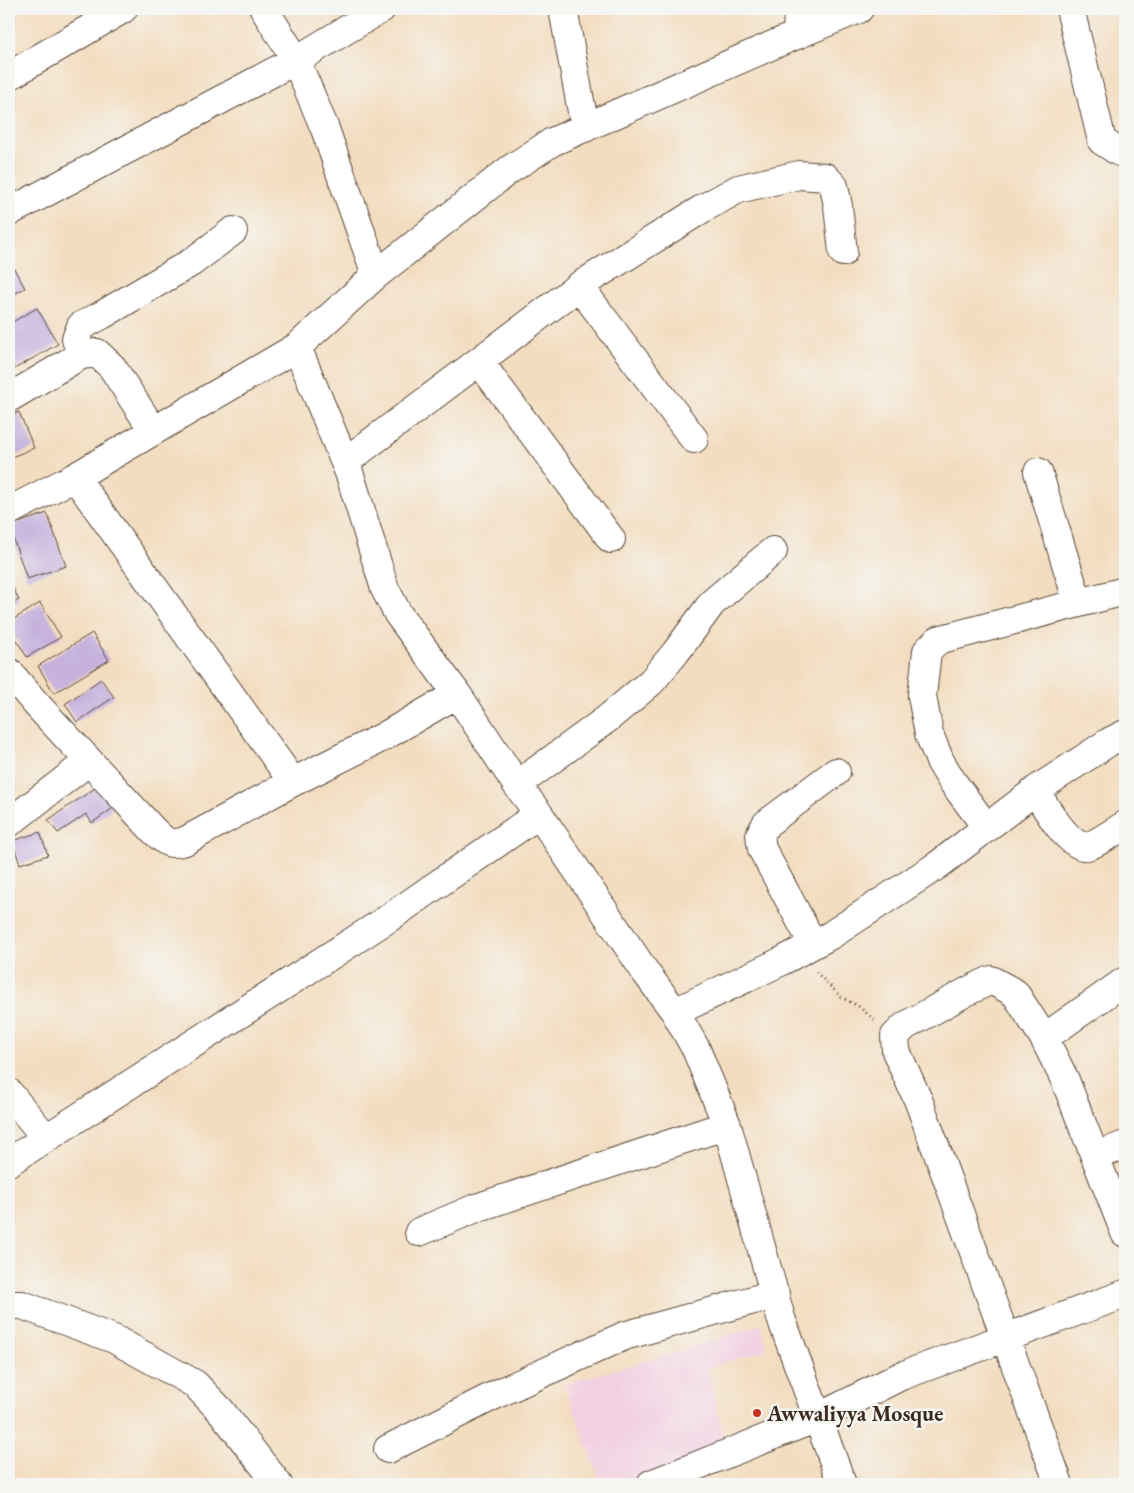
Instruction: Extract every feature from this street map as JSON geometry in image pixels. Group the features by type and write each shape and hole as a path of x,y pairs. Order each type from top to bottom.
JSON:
{"street":[{"path":"9,76 124,9"},
{"path":"264,9 296,60 325,129 376,275"},
{"path":"9,212 296,60 381,9"},
{"path":"563,9 585,128"},
{"path":"9,511 75,477 297,347 376,275 509,170 552,142 585,128 798,22 859,9"},
{"path":"1070,9 1102,141 1120,152 1125,152"},
{"path":"345,462 579,286 702,209 738,189 799,175 825,177 834,186 843,252"},
{"path":"81,355 76,339 81,326 192,262 233,231"},
{"path":"579,286 694,439"},
{"path":"297,347 350,475 385,589 398,614 457,694 517,785 539,814 646,973 675,1012 696,1049 727,1125 781,1318 842,1484"},
{"path":"9,398 81,355 97,353 112,367 153,430"},
{"path":"478,361 611,539"},
{"path":"1038,472 1078,603"},
{"path":"75,477 293,782"},
{"path":"517,785 607,719 651,682 712,603 773,551"},
{"path":"987,828 952,781 940,760 929,734 922,696 928,651 938,640 1125,590"},
{"path":"9,672 154,831 168,843 176,844 185,842 293,782 383,737 457,694"},
{"path":"675,1012 831,935 938,865 1036,790 1109,742 1125,734"},
{"path":"9,822 89,761"},
{"path":"806,948 762,849 760,835 766,824 836,772"},
{"path":"1036,790 1045,807 1077,845 1087,847 1125,824"},
{"path":"9,1162 386,920 539,814"},
{"path":"1059,1484 919,1102 896,1051 895,1036 905,1026 991,980 1015,993 1044,1038 1065,1080 1125,1233"},
{"path":"1044,1038 1125,981"},
{"path":"9,1093 46,1138"},
{"path":"419,1232 476,1208 727,1125"},
{"path":"1095,1156 1125,1145"},
{"path":"388,1448 499,1393 624,1336 774,1294"},
{"path":"651,1484 818,1418 901,1376 1125,1294"},
{"path":"9,1305 22,1305 114,1339 195,1384 221,1411 278,1484"}],"path":[{"path":"806,948 810,966 842,997 858,1006 895,1036"}],"shaded area":[{"path":"761,1325 767,1350 708,1367 726,1450 637,1484 602,1484 565,1384 687,1349"}],"building":[{"path":"9,260 25,288 9,297"},
{"path":"37,308 58,344 9,372 9,324"},
{"path":"19,412 34,448 9,458 9,416"},
{"path":"47,513 66,566 27,579 9,526"},
{"path":"9,580 19,600 9,605"},
{"path":"40,603 61,637 27,657 9,628 9,622"},
{"path":"92,633 109,660 54,693 38,666"},
{"path":"101,679 114,697 77,722 65,704"},
{"path":"101,784 116,806 92,823 86,814 58,833 48,820"},
{"path":"40,832 48,855 20,864 12,841"}],"place":[{"name":"Awwaliyya Mosque","path":"757,1413"}]}
